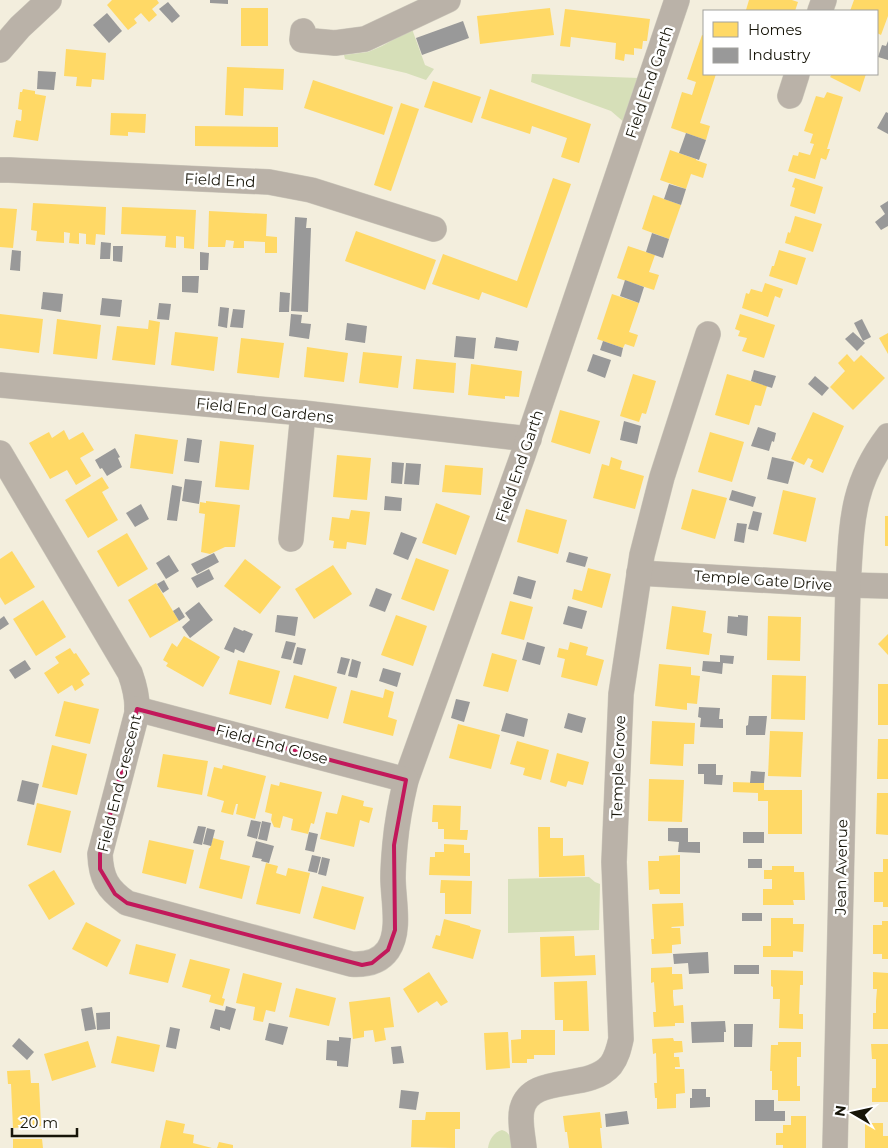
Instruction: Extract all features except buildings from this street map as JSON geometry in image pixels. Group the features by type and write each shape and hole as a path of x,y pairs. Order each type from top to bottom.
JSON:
{"street":[{"path":"0,50 20,27 50,0"},
{"path":"303,31 302,40 335,43 365,39 448,0"},
{"name":"Field End Garth","path":"395,930 394,845 398,814 406,780 529,439 675,3"},
{"name":"Field End","path":"0,170 269,182 311,190 434,229"},
{"name":"Temple Grove","path":"524,1148 522,1111 524,1102 530,1095 546,1087 590,1079 602,1073 612,1064 618,1052 621,1039 614,862 621,694 642,555 662,477 708,334"},
{"name":"Field End Gardens","path":"0,385 303,413 529,439"},
{"path":"290,539 303,413"},
{"name":"Jean Avenue","path":"835,1148 848,585 852,523 858,491 871,461 888,436"},
{"name":"Field End Crescent","path":"0,453 130,673 135,686 137,709 134,727 100,854 100,869 106,883 115,894 127,903 351,964 362,965 372,963 381,957 388,950 395,930"},
{"name":"Temple Gate Drive","path":"638,573 888,586"},
{"name":"Field End Close","path":"137,709 406,780"}],"highlighted area":[{"path":"137,709 406,780 394,845 395,930 388,950 372,963 362,965 127,903 115,894 100,869 100,854"}],"green space":[{"path":"412,29 425,65 434,69 426,80 406,73 345,59 344,55 368,52"},
{"path":"532,74 639,78 625,123 611,111 531,82"},
{"path":"589,877 600,884 599,930 508,933 508,879"},
{"path":"502,1130 509,1134 514,1148 488,1148 492,1137"}]}
